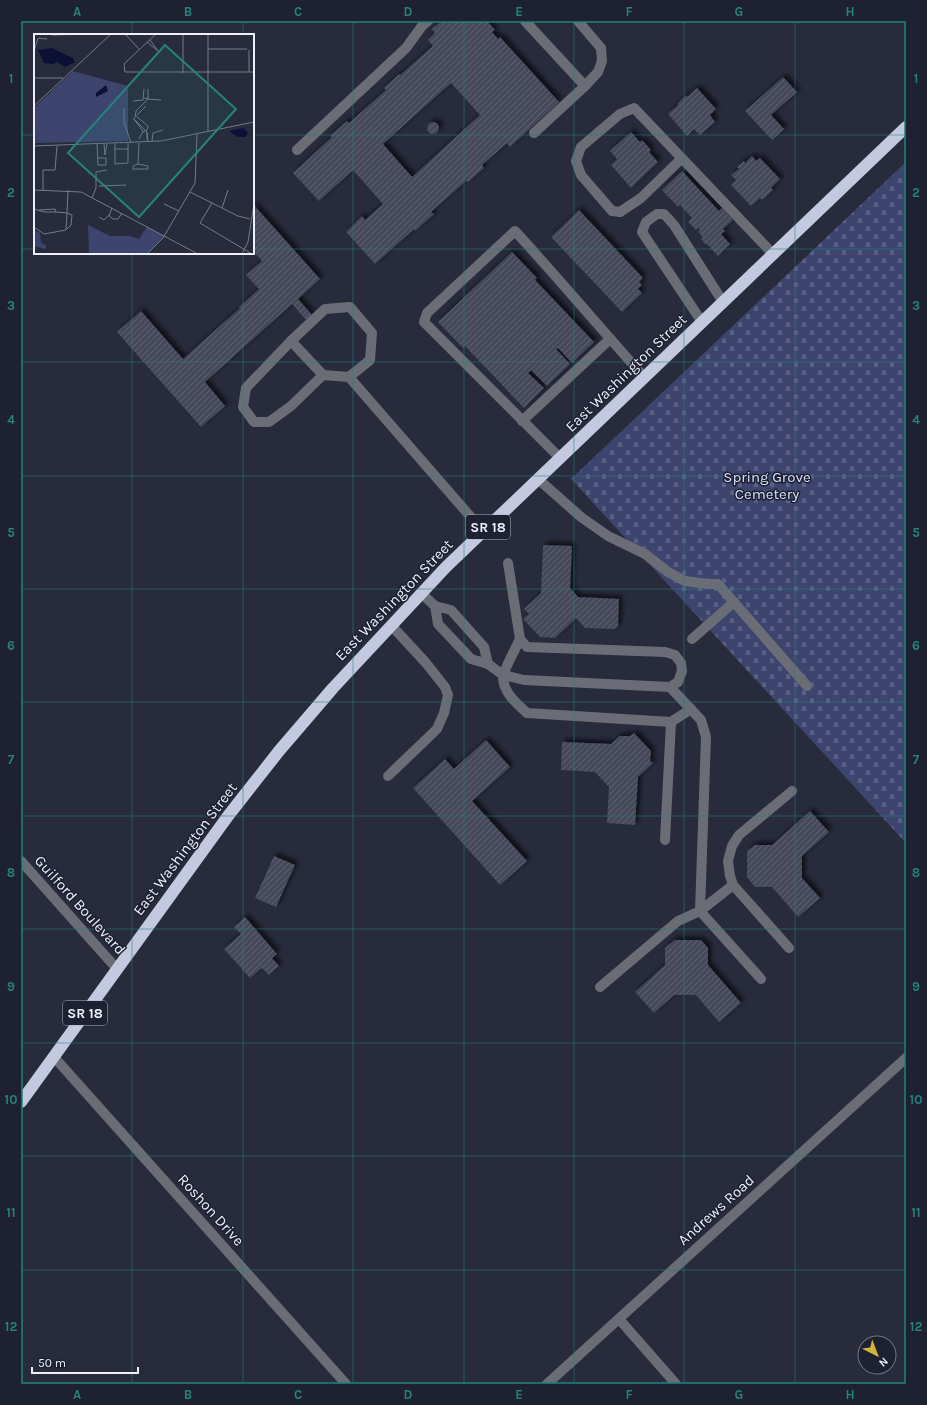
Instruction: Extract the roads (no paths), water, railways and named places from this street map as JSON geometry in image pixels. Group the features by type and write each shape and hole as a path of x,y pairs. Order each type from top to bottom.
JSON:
{"highway":[{"name":"East Washington Street","path":"21,1102 228,816 275,756 332,688 421,592 483,531 906,127"}],"street":[{"path":"297,150 406,48 422,26 428,21"},
{"path":"525,21 585,86"},
{"path":"534,133 598,72 602,61 600,48 578,21"},
{"path":"682,158 641,198 620,212 612,211 581,175 576,161 581,147 620,114 634,108 682,158 773,254"},
{"path":"702,322 642,232 646,222 657,214 664,214 674,225 723,302"},
{"path":"560,458 424,322 427,313 515,231 562,282 644,377"},
{"path":"291,341 323,375 349,377 370,360 372,333 350,307 325,309 291,341 246,388 243,407 254,422 269,422 292,406 323,375"},
{"path":"522,421 610,339"},
{"path":"349,377 483,531"},
{"path":"538,479 581,517 608,536 645,554 668,572 686,581 718,584 807,686"},
{"path":"508,563 520,639 503,676 506,688 513,700 527,713 671,722 691,709"},
{"path":"421,592 435,606 451,610 484,647 488,664"},
{"path":"692,639 734,602"},
{"path":"435,606 438,624 471,659 488,664 503,676 524,680 670,687 678,682 682,671 681,663 675,655 665,652 528,647 520,639"},
{"path":"388,776 437,730 444,713 448,695 445,687 426,663 391,625"},
{"path":"670,687 701,720 706,737 700,911 761,979"},
{"path":"664,840 671,722"},
{"path":"789,948 733,885 728,861 732,846 739,835 792,791"},
{"name":"Guilford Boulevard","path":"21,861 117,969"},
{"path":"600,987 678,921 700,911 733,885"},
{"name":"Roshon Drive","path":"54,1057 346,1384"},
{"name":"Andrews Road","path":"547,1384 906,1058"},
{"path":"619,1319 676,1384"}],"park label":[{"name":"Spring Grove Cemetery","path":"767,486"}]}
